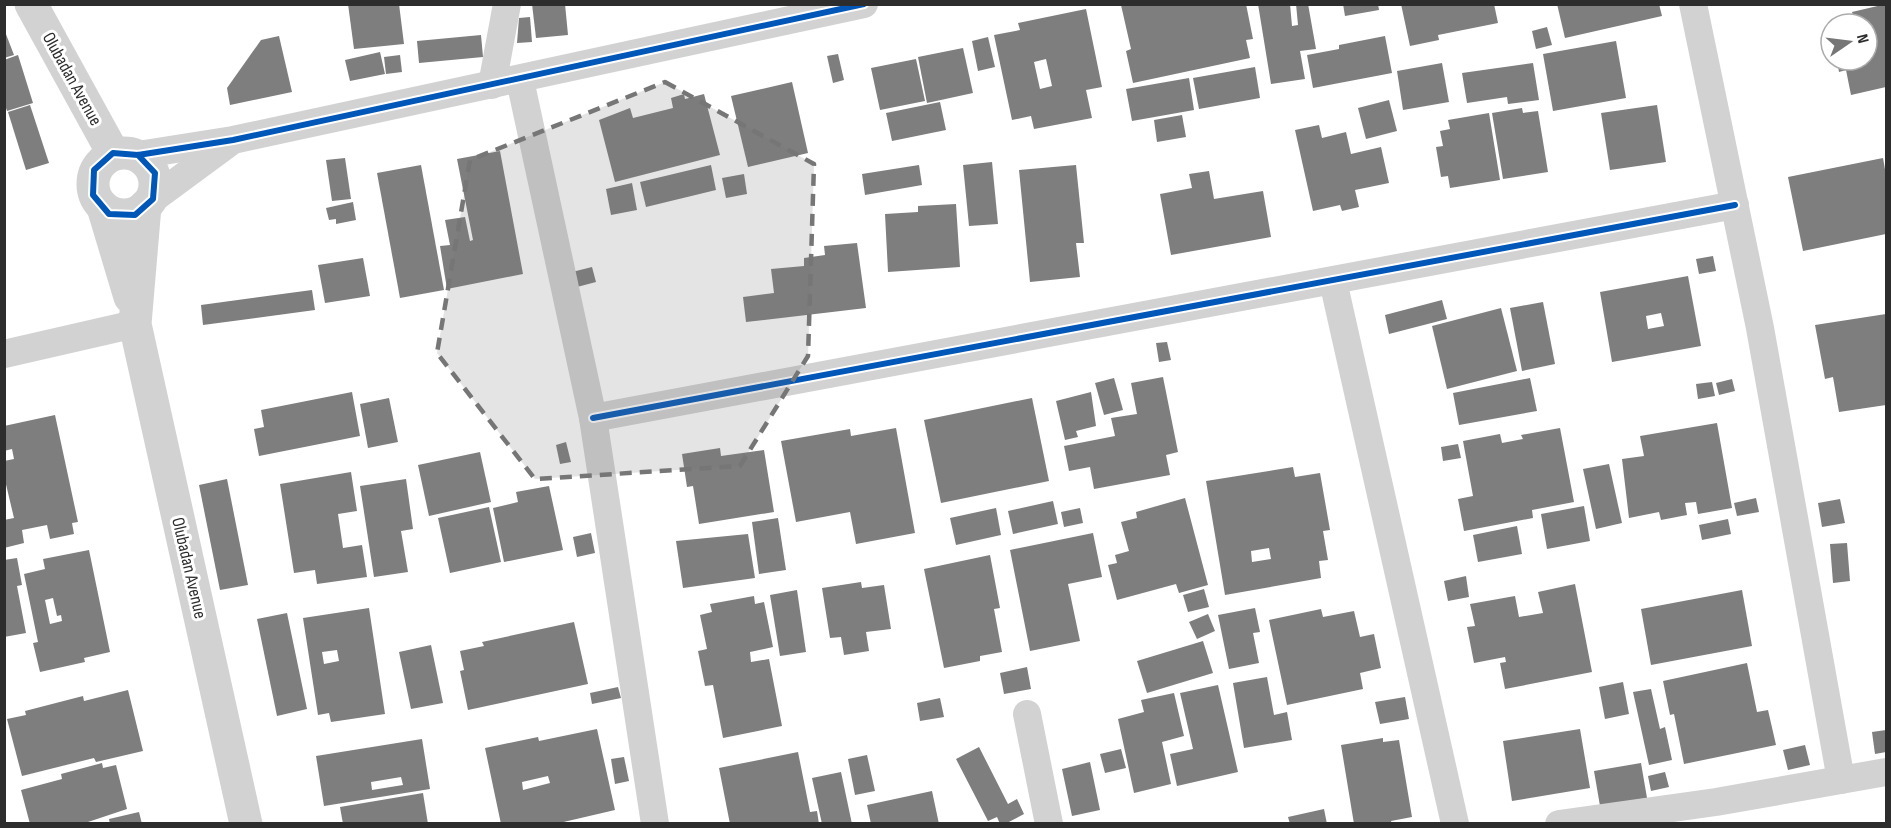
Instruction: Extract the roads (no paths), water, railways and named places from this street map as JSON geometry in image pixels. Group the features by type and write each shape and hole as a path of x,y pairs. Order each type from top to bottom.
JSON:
{"street":[{"name":"Olubadan Avenue","path":"31,4 70,80 125,154"},
{"path":"492,84 507,4"},
{"path":"233,140 135,215 110,214 93,195 94,170 125,154 233,140 492,84 520,80 864,4"},
{"path":"1693,4 1760,328 1841,780"},
{"path":"520,80 593,418 655,824"},
{"path":"125,154 154,173 149,203"},
{"name":"Olubadan Avenue","path":"135,319 149,203"},
{"path":"593,418 1735,205"},
{"name":"Olubadan Avenue","path":"103,207 135,319 246,824"},
{"path":"1333,281 1455,824"},
{"path":"4,354 135,319"},
{"path":"1027,714 1049,824"},
{"path":"1560,824 1887,772"}]}
